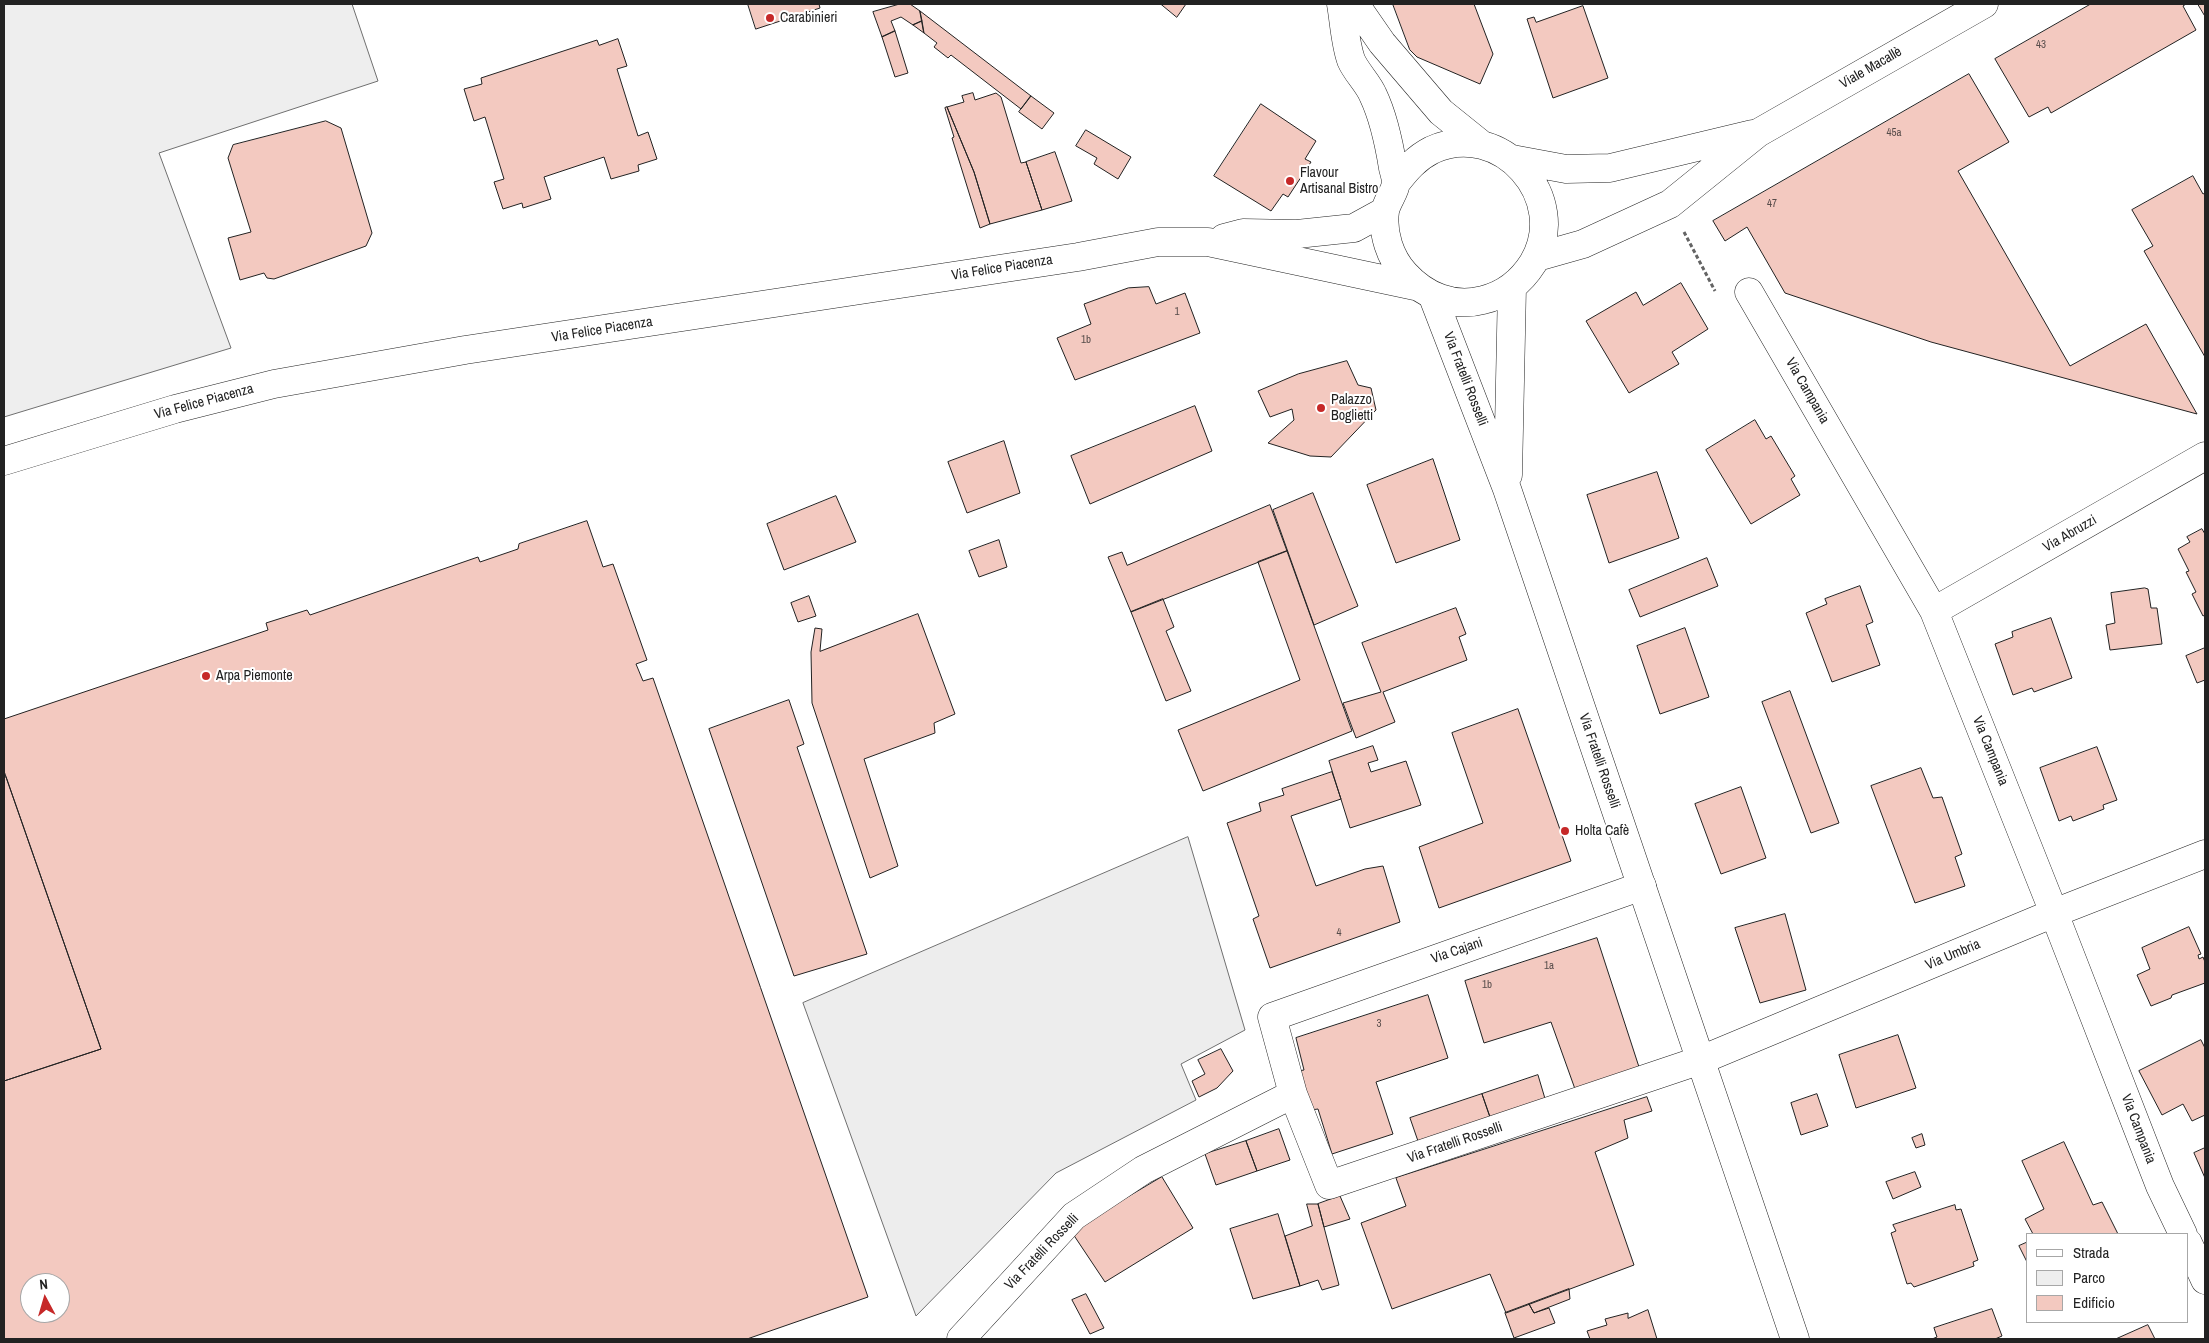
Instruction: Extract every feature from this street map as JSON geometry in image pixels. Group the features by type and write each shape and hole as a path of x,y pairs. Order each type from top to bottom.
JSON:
{"street":[{"path":"1341,4 1351,60 1373,94 1388,136 1396,183"},
{"path":"1355,4 1382,43 1441,112 1482,146 1512,159 1536,187 1542,204 1545,221 1543,240 1537,257 1527,273 1512,287 1495,297 1474,302 1454,302 1424,291 1396,265 1386,239 1385,211 1396,183 1412,164 1432,150 1457,144 1482,146"},
{"name":"Viale Macallè","path":"1537,257 1584,244 1670,204 1758,133 1984,4"},
{"name":"Viale Macallè","path":"1512,159 1566,168 1610,168 1758,133"},
{"name":"Via Felice Piacenza","path":"1208,242 1243,233 1297,234 1354,228 1385,211"},
{"name":"Via Felice Piacenza","path":"4,461 175,409 274,384 341,371 1078,257 1158,242 1208,242 1424,291"},
{"name":"Via Fratelli Rosselli","path":"1507,489 1512,287"},
{"name":"Via Fratelli Rosselli","path":"1424,291 1507,489 1795,1339"},
{"name":"Via Campania","path":"1749,292 1934,611 2054,912 2160,1186 2183,1233"},
{"name":"Via Abruzzi","path":"1934,611 2205,456"},
{"name":"Via Umbria","path":"1701,1060 2054,912 2205,854"},
{"name":"Via Cajani","path":"1272,1017 1642,886"},
{"name":"Via Fratelli Rosselli","path":"1272,1017 1293,1094 1329,1185 1701,1060"},
{"name":"Via Fratelli Rosselli","path":"961,1339 1074,1216 1143,1170 1293,1094"},
{"path":"2189,1245 2205,1280"}],"path":[{"path":"1670,204 1724,308 1749,292"}],"green space":[{"path":"4,4 352,4 378,81 159,153 231,348 4,417"}],"shaded area":[{"path":"1188,837 1245,1030 1181,1064 1196,1100 1056,1173 916,1316 803,1003"}],"building":[{"name":"Carabinieri","path":"748,4 819,4 820,8 756,29"},
{"path":"900,4 910,4 920,11 922,21 913,25 901,17 891,21 895,31 882,37 873,12"},
{"path":"1161,4 1186,4 1177,17"},
{"path":"1393,4 1474,4 1493,54 1480,84 1417,57 1410,50"},
{"path":"2091,4 2186,4 2183,6 2196,30 2051,113 2048,107 2029,117 1995,59"},
{"path":"2198,4 2205,4 2205,16"},
{"path":"1583,6 1608,78 1553,98 1527,19 1534,17 1536,22"},
{"path":"920,11 1031,96 1021,109 951,55 948,58 934,47 937,43 924,33"},
{"path":"922,21 924,33 913,25"},
{"path":"895,31 908,73 895,77 882,37"},
{"path":"618,39 627,66 617,69 638,136 648,132 657,159 638,165 639,171 611,179 604,157 544,177 551,199 523,208 522,203 503,209 494,182 504,179 485,117 474,121 464,89 482,84 481,78 597,40 599,45"},
{"path":"1969,74 2009,142 1958,171 2070,366 2146,324 2197,414 1931,342 1785,293 1747,227 1725,241 1713,221"},
{"path":"973,93 975,100 996,93 1001,97 1021,163 1026,162 1042,210 990,224 974,172 947,107 964,102 962,96"},
{"path":"1031,96 1054,113 1042,129 1019,112"},
{"path":"1261,104 1316,141 1305,159 1311,162 1288,197 1283,194 1271,211 1214,176"},
{"path":"947,107 974,172 990,224 980,228 952,138 954,137 945,108"},
{"path":"326,121 341,128 372,233 366,246 274,279 267,278 264,273 240,280 228,238 251,232 228,158 233,145"},
{"path":"1086,130 1131,157 1118,179 1094,164 1097,158 1076,146"},
{"path":"1055,152 1072,201 1042,210 1026,162"},
{"path":"2193,176 2203,194 2205,193 2205,357 2144,251 2153,246 2132,210"},
{"path":"1681,283 1708,329 1672,352 1679,364 1629,393 1586,321 1636,292 1643,305"},
{"path":"1149,287 1156,304 1185,293 1200,333 1075,380 1057,338 1091,324 1084,304 1128,288"},
{"name":"Palazzo Boglietti","path":"1347,361 1358,385 1371,388 1376,410 1331,457 1310,456 1268,443 1294,420 1292,409 1270,417 1258,391 1298,374"},
{"path":"1195,406 1212,451 1090,504 1071,456"},
{"path":"1755,420 1766,439 1771,436 1795,476 1791,479 1800,495 1751,524 1706,450"},
{"path":"1004,441 1020,493 967,513 948,462"},
{"path":"1433,459 1460,540 1396,563 1367,485"},
{"path":"1657,472 1679,538 1609,563 1587,495"},
{"path":"1313,493 1358,606 1314,625 1273,510"},
{"path":"836,496 856,542 784,570 767,524"},
{"path":"1270,505 1287,551 1131,612 1108,557 1122,552 1127,565"},
{"path":"587,521 603,567 613,564 647,660 636,664 643,681 653,678 868,1297 747,1339 4,1339 4,1081 101,1049 4,771 4,719 268,630 266,623 307,610 310,615 478,557 480,562 518,549 519,544"},
{"path":"2202,529 2205,534 2205,615 2203,616 2192,594 2196,592 2186,572 2189,571 2178,549 2190,542 2187,537"},
{"path":"999,540 1007,567 979,577 969,551"},
{"path":"1287,551 1352,731 1203,791 1178,730 1300,680 1258,562"},
{"path":"1707,558 1718,586 1640,617 1629,590"},
{"path":"1860,586 1873,622 1866,625 1880,665 1832,682 1806,613 1827,604 1825,599"},
{"path":"2148,589 2151,608 2157,608 2162,644 2110,650 2106,625 2115,623 2111,593"},
{"path":"809,596 816,616 798,622 791,603"},
{"path":"1163,599 1174,627 1166,631 1191,691 1166,701 1131,612"},
{"path":"1456,608 1466,634 1459,637 1467,660 1383,692 1395,722 1356,738 1343,703 1381,692 1362,643"},
{"path":"918,614 955,714 934,723 935,733 864,759 898,866 870,878 812,703 811,652 815,628 822,629 820,651"},
{"path":"2051,618 2072,678 2034,692 2032,688 2013,695 1995,644 2013,637 2012,632"},
{"path":"1685,628 1709,697 1660,714 1637,646"},
{"path":"2205,648 2205,680 2197,683 2186,656"},
{"path":"1790,691 1839,823 1811,833 1762,702"},
{"path":"789,700 804,744 797,747 867,954 794,976 709,729"},
{"path":"1518,709 1571,861 1439,908 1419,847 1483,823 1452,733"},
{"path":"1373,746 1378,760 1368,763 1371,772 1406,761 1421,805 1350,828 1329,761"},
{"path":"2097,747 2117,800 2103,805 2104,809 2073,821 2071,816 2059,821 2040,768"},
{"path":"1921,768 1933,798 1942,797 1962,854 1955,857 1965,886 1915,903 1871,786"},
{"path":"1332,772 1341,799 1291,816 1316,886 1365,869 1383,866 1400,922 1270,968 1253,919 1259,916 1227,823 1261,811 1259,803 1284,795 1282,789"},
{"path":"6,777 101,1049 4,1081 4,778"},
{"path":"1741,787 1766,858 1721,874 1695,804"},
{"path":"1785,914 1806,990 1760,1003 1735,928"},
{"path":"2189,927 2201,954 2198,955 2199,959 2203,957 2205,962 2205,983 2172,995 2171,998 2151,1006 2137,975 2150,969 2142,948"},
{"path":"1597,938 1639,1067 1575,1089 1551,1022 1484,1043 1465,981"},
{"path":"1428,995 1448,1058 1376,1082 1393,1134 1332,1154 1318,1109 1311,1110 1298,1071 1304,1070 1296,1038"},
{"path":"1898,1035 1916,1088 1856,1108 1839,1055"},
{"path":"2201,1040 2205,1048 2205,1115 2192,1121 2183,1104 2162,1115 2139,1071"},
{"path":"1221,1049 1233,1071 1217,1088 1199,1097 1192,1081 1205,1074 1198,1060"},
{"path":"1538,1075 1546,1102 1491,1120 1482,1094"},
{"path":"1482,1094 1491,1120 1419,1144 1410,1118"},
{"path":"1817,1094 1828,1126 1801,1135 1791,1103"},
{"path":"1647,1097 1652,1111 1624,1120 1628,1138 1595,1152 1634,1265 1506,1313 1490,1274 1392,1309 1361,1223 1406,1206 1396,1178"},
{"path":"1279,1129 1290,1160 1257,1171 1246,1141"},
{"path":"1922,1134 1925,1145 1916,1148 1912,1138"},
{"path":"1246,1141 1257,1171 1216,1185 1205,1154"},
{"path":"2064,1142 2093,1205 2102,1202 2118,1233 2032,1233 2025,1219 2044,1209 2022,1161"},
{"path":"2205,1148 2205,1178 2194,1153"},
{"path":"1915,1172 1921,1187 1893,1199 1886,1182"},
{"path":"1162,1177 1193,1228 1105,1282 1071,1231"},
{"path":"1340,1196 1350,1219 1324,1227 1318,1204"},
{"path":"1307,1204 1318,1204 1339,1285 1322,1290 1318,1280 1300,1286 1285,1236 1312,1226"},
{"path":"1955,1205 1956,1210 1961,1209 1978,1260 1973,1262 1974,1266 1914,1287 1911,1283 1907,1284 1891,1233 1896,1231 1893,1225"},
{"path":"1278,1214 1300,1286 1253,1299 1230,1229"},
{"path":"2026,1243 2026,1260 2019,1246"},
{"path":"1569,1289 1570,1299 1534,1313 1529,1304"},
{"path":"1086,1294 1104,1328 1090,1334 1072,1300"},
{"path":"1529,1304 1534,1313 1549,1308 1555,1323 1514,1338 1505,1313"},
{"path":"1992,1309 2002,1336 1995,1339 1932,1339 1937,1337 1934,1328"},
{"path":"1648,1310 1657,1339 1590,1339 1587,1331 1607,1325 1605,1319 1628,1313 1628,1318"},
{"path":"2148,1325 2155,1339 2116,1339"}],"place":[{"name":"Carabinieri","path":"770,18"},
{"name":"Flavour Artisanal Bistro","path":"1290,181"},
{"name":"Palazzo Boglietti","path":"1321,408"},
{"name":"Arpa Piemonte","path":"206,676"},
{"name":"Holta Cafè","path":"1565,831"}]}
